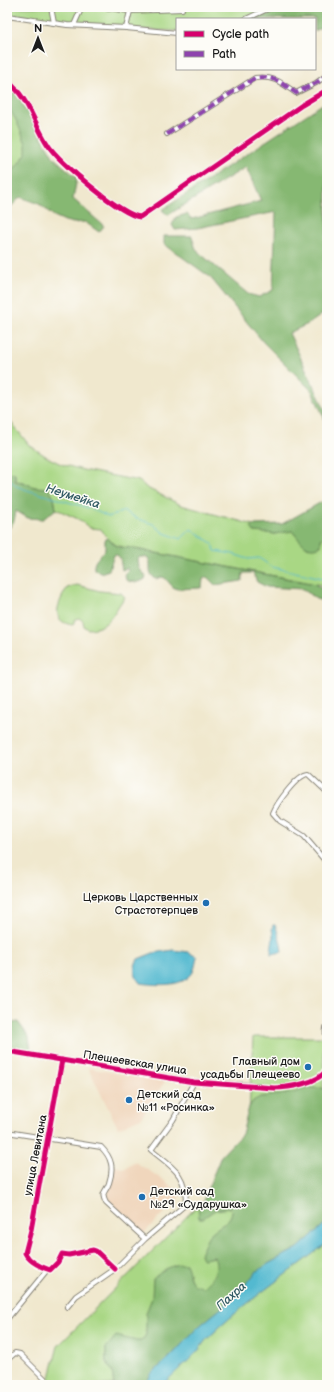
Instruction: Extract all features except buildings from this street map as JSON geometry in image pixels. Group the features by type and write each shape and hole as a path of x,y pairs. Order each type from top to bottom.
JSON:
{"street":[{"path":"51,7 54,23"},
{"path":"74,24 82,7"},
{"path":"103,7 130,9 182,9"},
{"path":"248,18 272,7"},
{"path":"126,28 130,9"},
{"path":"7,16 67,25 74,24 176,33"},
{"path":"167,134 255,78 269,77 284,84 296,93 316,83 327,75"},
{"path":"7,81 24,99 42,135 54,152 86,182 120,208 133,216 140,217 327,90"},
{"path":"327,792 308,774 305,774 276,805 273,813 280,821 304,836 327,863"},
{"path":"327,1025 327,1040"},
{"name":"Плещеевская улица","path":"7,1051 194,1082 260,1086"},
{"name":"улица Левитана","path":"47,1270 35,1263 25,1255 25,1253 31,1230 62,1060"},
{"path":"260,1086 284,1088 321,1077 327,1069"},
{"path":"67,1307 76,1296 115,1269 145,1239 186,1204 186,1192 178,1171 151,1150 173,1120 194,1082"},
{"path":"7,1132 101,1147 110,1158 111,1166 109,1184 103,1192 103,1197 106,1203 145,1239"},
{"path":"7,1319 47,1270 50,1270 55,1266 62,1254 69,1255 93,1250 96,1251 115,1269"},
{"path":"7,1360 15,1353 20,1354 46,1380"}],"shaded area":[{"name":"Детский сад №11 «Росинка»","path":"88,1068 165,1081 141,1118 118,1128"},
{"name":"Детский сад №29 «Сударушка»","path":"135,1162 182,1194 143,1234 106,1200 113,1165 124,1169"}],"green space":[{"path":"7,7 278,7 249,18 176,18 176,31 126,29 7,14"},
{"path":"278,7 327,7 327,24 316,30 316,18 249,18"},
{"path":"7,87 15,91 54,158 77,178 73,199 104,226 99,232 85,222 73,223 65,221 54,216 39,204 20,197 7,211 7,178 26,154 26,144 17,122 7,105"},
{"path":"7,100 30,137 31,153 7,183"},
{"path":"327,101 327,311 310,323 289,333 327,414 327,424 312,391 264,343 210,277 164,244 164,236 192,236 196,250 248,294 259,297 273,290 276,212 197,228 175,230 172,225 176,217 187,214 192,219 261,201 246,167 168,215 162,210"},
{"path":"7,417 29,445 61,464 139,481 147,488 181,505 254,525 251,527 275,534 292,531 308,548 327,535 327,586 116,545 101,529 90,528 78,519 56,509 54,498 48,488 34,487 23,482 15,481 15,473 7,472"},
{"path":"7,472 15,473 15,481 23,482 34,487 48,488 54,498 56,509 43,519 28,518 16,511 14,521 7,531"},
{"path":"327,499 327,535 321,539 321,546 316,548 311,548 304,545 292,531 275,534 254,532 251,527 254,525 282,524"},
{"path":"107,538 118,547 130,548 315,584 327,592 327,602 316,599 303,589 267,587 257,582 253,573 243,573 242,581 215,585 207,577 203,579 202,587 200,588 177,589 173,587 165,578 162,577 156,579 151,574 150,562 147,557 140,557 138,559 139,568 146,577 141,581 133,582 126,580 125,575 128,570 127,568 122,570 120,558 117,555 114,555 109,570 100,573 94,569 94,566 96,560 105,550 105,540"},
{"path":"77,585 100,591 121,593 125,597 106,623 96,628 88,629 79,618 75,619 73,625 65,623 58,616 59,606 67,588"},
{"path":"18,1022 29,1037 31,1052 7,1048 7,1024"},
{"path":"253,1037 324,1037 323,1098 327,1104 327,1189 139,1377 106,1348 106,1362 112,1371 114,1385 48,1385 58,1346 198,1205 199,1212 248,1132"},
{"path":"304,1088 321,1088 327,1090 327,1222 298,1248 268,1264 246,1283 235,1297 151,1374 146,1384 114,1385 112,1371 106,1362 106,1348 116,1336 137,1341 141,1341 144,1338 146,1334 146,1313 152,1298 153,1279 168,1268 186,1264 191,1281 195,1285 203,1287 209,1282 216,1270 216,1261 214,1257 204,1259 200,1254 209,1235 230,1218 232,1210 230,1208 215,1210 203,1218 199,1218 198,1205 204,1201 221,1156 242,1134 249,1107 253,1101 260,1097 297,1092"},
{"path":"327,1243 327,1385 163,1385 196,1353 205,1341 219,1327 264,1290"}],"water":[{"path":"273,925 275,925 278,932 282,952 271,954 273,938"},
{"path":"173,950 188,952 197,957 194,970 189,977 176,983 161,985 140,983 136,977 135,971 135,965 138,959 153,953"},
{"path":"327,1222 327,1243 264,1290 219,1327 205,1341 196,1353 163,1385 144,1385 151,1374 170,1357 198,1327 235,1297 256,1272 298,1248"}],"waterway":[{"name":"Неумейка","path":"7,477 16,486 89,508 109,517 124,511 138,519 153,524 164,533 181,539 191,529 213,544 215,551 233,554 248,559 259,558 272,567 327,579"}],"marked path":[{"path":"167,134 255,78 261,77 272,79 282,83 296,93 316,83 327,75"}],"cycle path":[{"path":"7,81 26,102 43,137 54,153 105,198 131,214 140,217 302,105 327,90"},
{"path":"7,1051 194,1082 274,1088 303,1084 318,1078 327,1069"},
{"path":"62,1060 31,1230 25,1253 29,1259 50,1270 58,1262 62,1254 69,1255 93,1250 96,1251 115,1269"}],"place":[{"name":"Церковь Царственных Страстотерпцев","path":"206,903"},
{"name":"Главный дом усадьбы Плещеево","path":"308,1067"},
{"name":"Детский сад №11 «Росинка»","path":"129,1100"},
{"name":"Детский сад №29 «Сударушка»","path":"142,1197"}],"water label":[{"name":"Пахра","path":"231,1296"}]}
